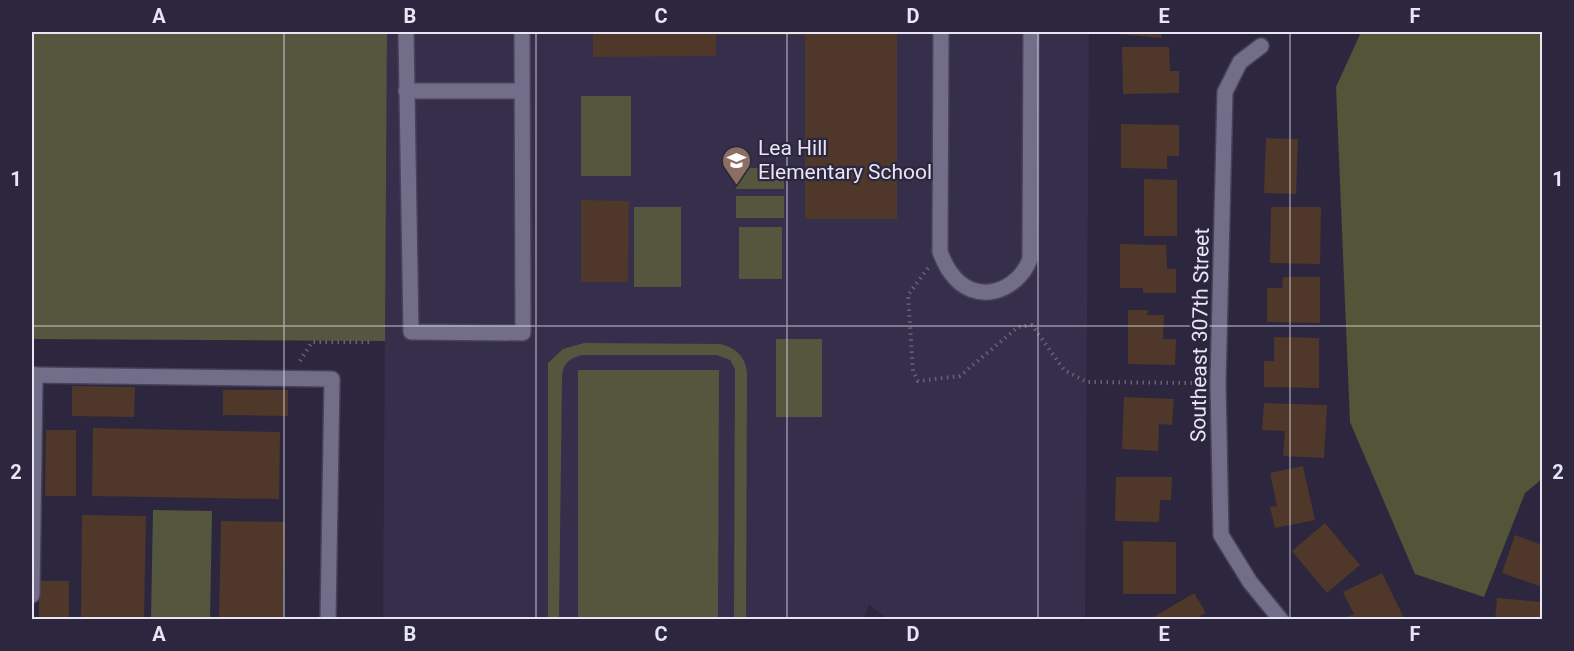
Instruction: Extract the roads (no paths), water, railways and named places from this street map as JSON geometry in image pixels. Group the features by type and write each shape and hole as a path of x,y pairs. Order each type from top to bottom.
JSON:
{"street":[{"path":"406,32 411,332 523,333 522,32"},
{"path":"941,32 940,252 950,273 959,283 982,292 1007,288 1026,271 1032,248 1031,32"},
{"name":"Southeast 307th Street","path":"1261,46 1240,62 1225,92 1218,383 1221,535 1250,582 1281,620"},
{"path":"406,92 522,91"},
{"path":"32,595 33,375 332,379 328,620"}],"place":[{"name":"Lea Hill Elementary School","path":"737,186"}]}
